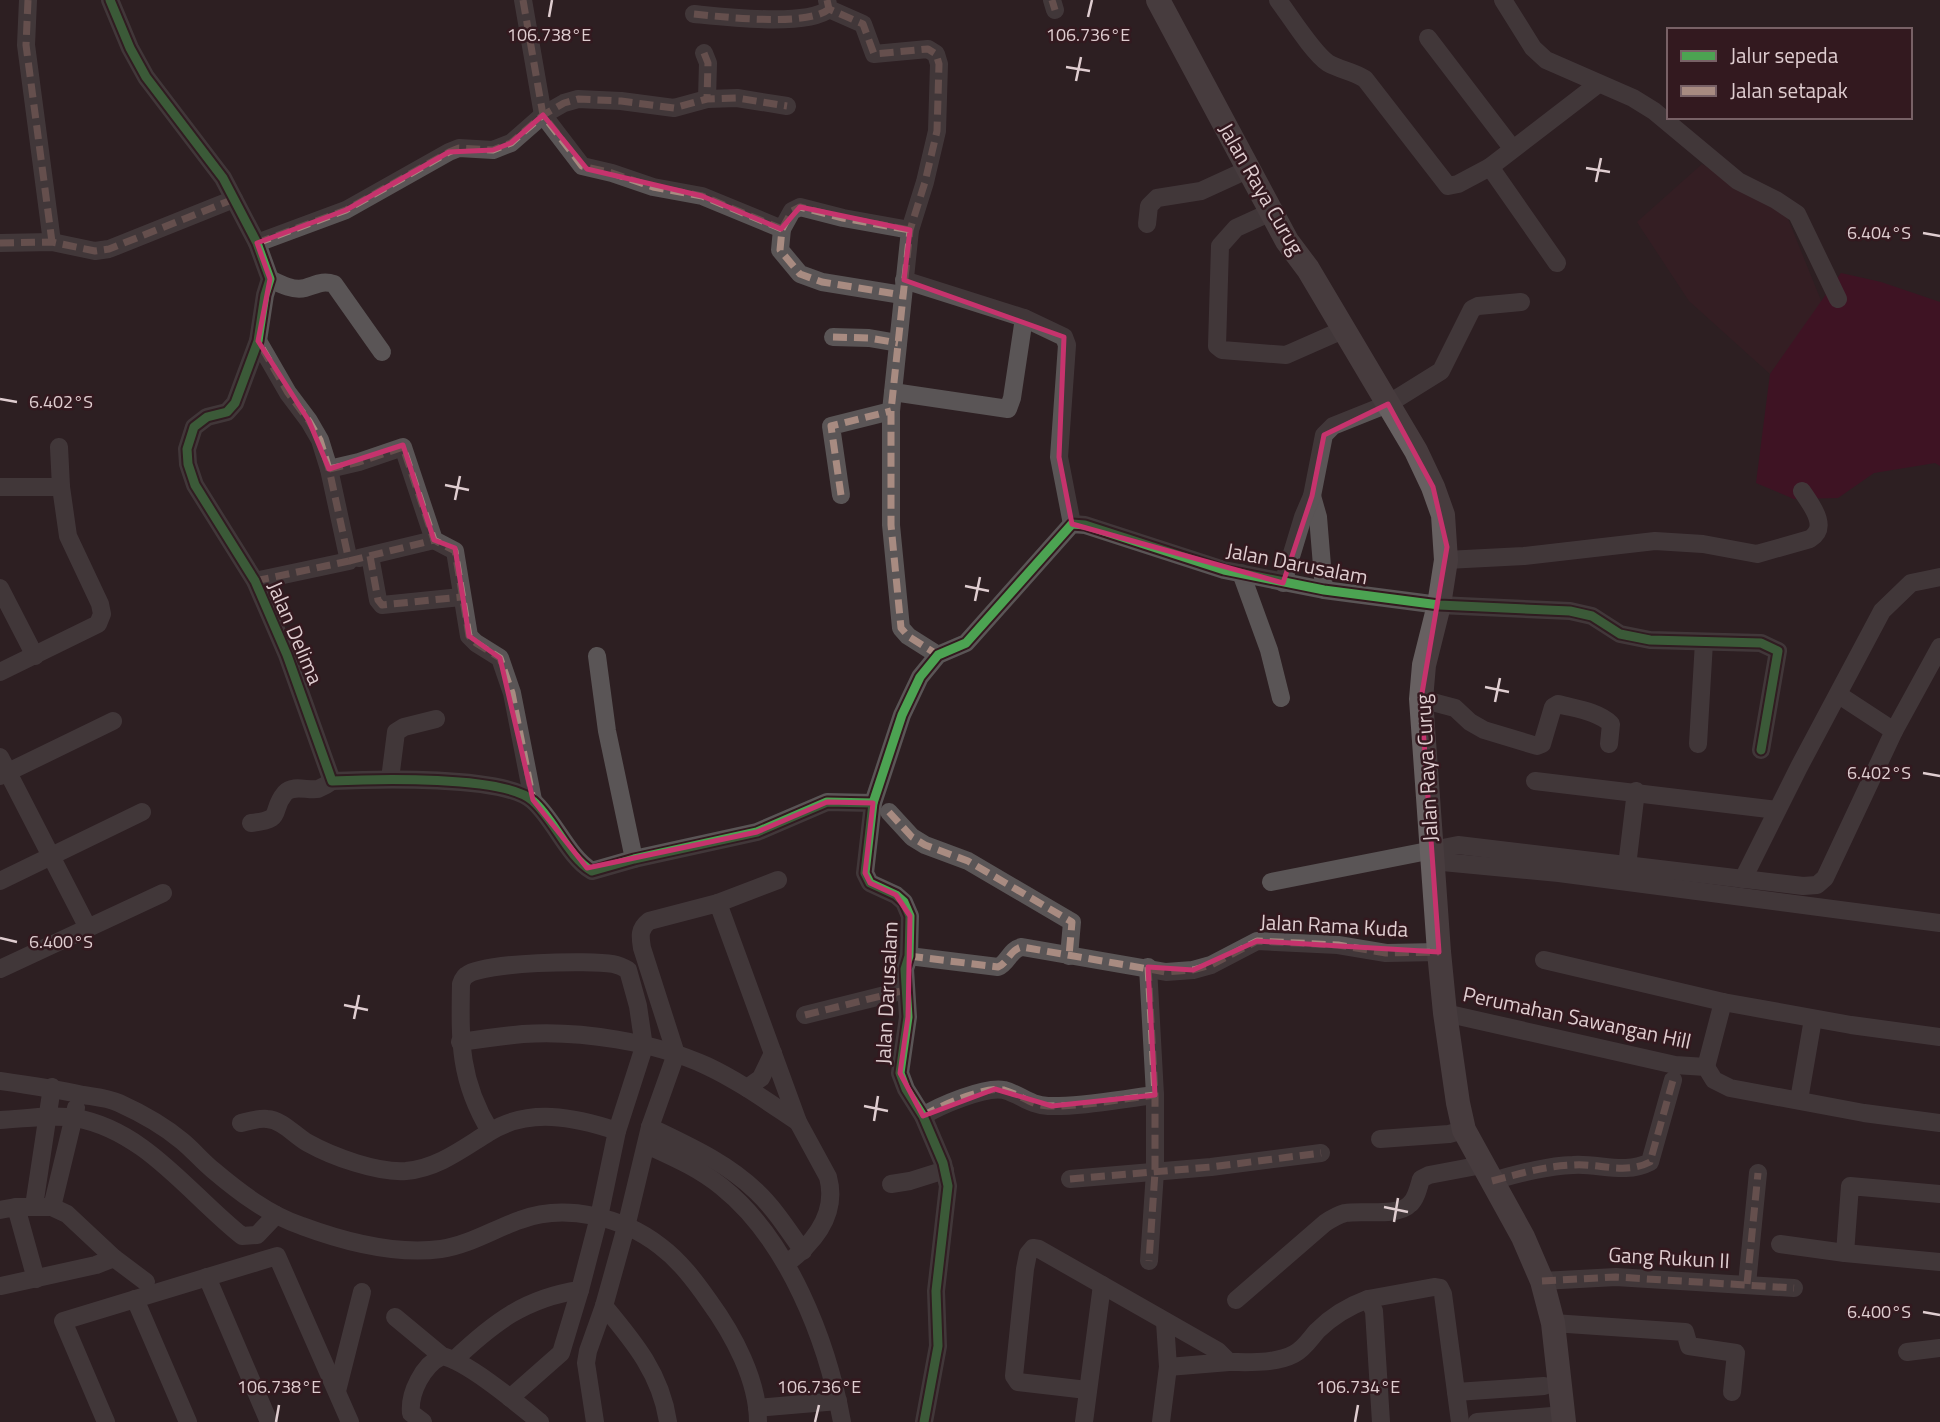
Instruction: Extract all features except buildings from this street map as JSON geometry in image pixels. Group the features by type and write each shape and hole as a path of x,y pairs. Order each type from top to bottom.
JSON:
{"main road":[{"name":"Jalan Raya Curug","path":"1158,0 1287,241 1308,269 1345,329 1416,451 1443,515 1446,560 1439,605 1424,665 1421,699 1445,1013 1464,1130 1523,1237 1542,1281 1553,1323 1564,1419"}],"street":[{"path":"29,0 26,44 52,242"},
{"path":"110,0 130,48 146,77 223,178 257,243 270,279 294,289 323,282 334,284 382,352"},
{"path":"523,0 542,115 587,169 612,173 653,187 702,195 782,229"},
{"path":"1278,0 1324,60 1365,79 1448,186 1458,184 1490,167 1598,84"},
{"path":"1503,0 1533,48 1546,60 1641,103 1738,181 1797,214 1838,299"},
{"path":"700,10 750,19 802,18 822,15 828,5 863,23 874,54 928,49 936,54 939,75 937,131 910,230 891,411 891,525 901,628 908,636 938,656"},
{"path":"1428,38 1512,148"},
{"path":"704,52 708,63 707,99"},
{"path":"257,243 346,210 459,148 493,150 511,143 542,115 578,99 674,108 707,99 737,98 788,106"},
{"path":"1490,167 1557,262"},
{"path":"1147,224 1149,206 1157,198 1201,191 1248,169"},
{"path":"0,243 52,242 95,251 109,249 234,199"},
{"path":"910,230 800,207 792,211 782,229 780,250 800,274 822,282 903,288 1024,318 1064,337 1067,345 1059,457 1072,524"},
{"path":"1271,212 1236,228 1220,246 1217,346 1222,350 1286,355 1345,329"},
{"name":"Jalan Delima","path":"270,279 258,341 235,403 227,412 207,417 194,426 187,449 188,464 195,485 255,582 287,656 332,781"},
{"path":"1283,583 1312,496 1324,435 1334,426 1388,404 1441,370 1472,309 1478,306 1521,302"},
{"path":"893,392 1008,409 1024,318"},
{"path":"833,337 869,338 898,343"},
{"path":"258,341 288,393 320,440 349,561"},
{"path":"841,495 831,426 891,411"},
{"path":"0,672 98,624 102,614 100,604 68,537 59,447"},
{"path":"329,469 403,447 434,540"},
{"path":"0,487 61,487"},
{"path":"1446,560 1524,556 1655,541 1703,544 1756,554 1816,535 1819,529 1818,520 1802,491"},
{"path":"1312,496 1318,517 1324,590"},
{"name":"Jalan Darusalam","path":"924,1422 938,1346 936,1291 948,1186 945,1170 923,1116 906,1089 900,1073 908,1017 905,968 909,956 908,908 896,895 870,883 865,873 898,726 920,677 938,656 966,643 1072,524 1085,525 1176,555 1283,583 1439,605 1570,611 1592,616 1620,634 1650,640 1762,643 1778,650 1761,750"},
{"path":"255,582 434,540 455,551 469,636 475,643 500,658 512,693 533,800 592,871 757,832 827,802 881,808 925,845 968,861 1072,922 1069,956"},
{"path":"370,556 378,600 382,606 461,597"},
{"path":"1241,573 1269,649 1281,698"},
{"path":"1743,878 1882,611 1911,583 1940,577"},
{"path":"0,588 35,656"},
{"path":"1698,744 1704,642"},
{"path":"1271,882 1432,855 1458,845 1803,886 1816,885 1825,878 1894,731 1940,648"},
{"path":"597,656 607,732 634,859"},
{"path":"1839,695 1894,731"},
{"path":"1421,699 1455,708 1484,730 1537,746 1542,744 1553,706 1558,704 1606,720 1611,724 1609,744"},
{"path":"390,779 396,732 404,727 436,719"},
{"path":"87,926 3,768 113,721"},
{"path":"251,823 267,821 274,816 285,793 292,789 318,789 332,781 390,779 501,786 533,800"},
{"path":"1535,781 1777,810"},
{"path":"1627,866 1636,791"},
{"path":"0,881 142,812"},
{"path":"1432,855 1940,923"},
{"path":"595,1422 586,1363 589,1344 604,1306 648,1136 676,1054 640,935 643,926 649,921 718,903 778,880"},
{"path":"0,969 87,926 163,893"},
{"path":"718,903 798,1122 824,1168 830,1186 827,1215 821,1231 803,1251 786,1264"},
{"name":"Jalan Rama Kuda","path":"909,956 998,967 1002,966 1017,948 1166,972 1193,970 1211,965 1257,941 1339,945 1386,953 1439,952"},
{"path":"1545,960 1723,1002 1813,1019 1940,1037"},
{"path":"490,1131 477,1109 460,1042 461,984 465,975 514,965 611,963 628,970 638,1006 644,1047 617,1131 580,1290 561,1353 510,1398"},
{"path":"1148,967 1155,1095 1155,1172 1149,1261"},
{"path":"805,1015 905,990"},
{"path":"1706,1067 1723,1002"},
{"name":"Perumahan Sawangan Hill","path":"1445,1013 1651,1060 1706,1067 1714,1080 1730,1088 1864,1113 1940,1123"},
{"path":"1799,1100 1813,1019"},
{"path":"460,1042 524,1034 561,1034 604,1038 676,1054 707,1066 747,1088 798,1122"},
{"path":"747,1088 761,1078 773,1053"},
{"path":"1236,1300 1325,1223 1345,1213 1395,1211 1404,1208 1412,1204 1422,1179 1429,1175 1567,1166 1641,1167 1650,1162 1673,1080"},
{"path":"0,1081 52,1087 117,1102 190,1139 231,1184 276,1215 338,1238 386,1248 420,1250 460,1245 522,1219 547,1213 599,1217 626,1227 658,1244 676,1260 718,1313 738,1350 749,1378 757,1415 838,1401"},
{"path":"36,1279 25,1207 52,1087"},
{"path":"923,1116 957,1099 995,1089 1023,1096 1034,1105 1052,1106 1155,1095"},
{"path":"25,1207 75,1118 78,1094"},
{"path":"241,1123 267,1118 326,1152 390,1170 406,1171 456,1155 490,1131 511,1122 536,1117 584,1120 617,1131"},
{"path":"0,1120 75,1118 110,1128 155,1157 242,1236 257,1235 276,1215"},
{"path":"1380,1139 1449,1134 1464,1130"},
{"path":"648,1136 703,1152 748,1184 776,1212 803,1251"},
{"path":"648,1136 720,1185 751,1214 786,1264 818,1336 842,1422"},
{"path":"1070,1179 1321,1153"},
{"path":"891,1184 945,1170"},
{"path":"1747,1284 1758,1173"},
{"path":"1845,1253 1850,1186 1940,1194"},
{"path":"25,1207 67,1214 114,1258 146,1282"},
{"path":"1780,1244 1940,1262"},
{"path":"1087,1390 1018,1382 1014,1376 1025,1269 1033,1248 1218,1351 1228,1362"},
{"path":"106,1422 63,1321 277,1256 350,1422"},
{"path":"1,1286 96,1265 114,1258"},
{"path":"207,1277 269,1422"},
{"name":"Gang Rukun II","path":"1542,1281 1616,1277 1794,1288"},
{"path":"1084,1422 1102,1285"},
{"path":"1168,1367 1276,1360 1291,1356 1342,1311 1368,1299 1440,1288 1460,1422"},
{"path":"423,1422 411,1413 412,1395 435,1359 448,1358 504,1318 548,1295 580,1290"},
{"path":"337,1391 362,1292"},
{"path":"135,1299 188,1422"},
{"path":"1368,1299 1374,1311 1381,1422"},
{"path":"604,1306 651,1367 659,1385 668,1422"},
{"path":"396,1317 448,1358 510,1398 540,1422"},
{"path":"1161,1422 1168,1367 1165,1322"},
{"path":"1553,1323 1685,1332 1689,1346 1735,1353 1732,1392"},
{"path":"1907,1352 1940,1348"},
{"path":"561,1353 586,1363"},
{"path":"1456,1392 1544,1386"},
{"path":"1477,1422 1564,1419"}],"highlighted area":[{"path":"543,115 587,169 702,196 781,229 800,207 910,230 904,280 1064,337 1059,457 1072,524 1283,583 1312,496 1324,435 1388,404 1433,487 1447,547 1421,699 1439,952 1257,941 1193,970 1148,967 1155,1095 1052,1106 995,1089 923,1116 900,1073 908,1017 910,916 896,895 870,883 865,873 873,803 827,802 757,832 587,868 533,800 500,658 469,636 455,548 434,540 403,445 329,469 309,421 258,341 270,279 257,243 346,210 449,152 493,150 511,143"}],"shaded area":[{"path":"1702,164 1786,214 1822,303 1770,374 1689,301 1637,222"},
{"path":"1841,273 1881,282 1940,302 1940,466 1935,463 1874,473 1838,498 1794,499 1756,483 1770,374"}],"marked path":[{"path":"28,0 26,45 52,242"},
{"path":"523,0 543,115 582,166 653,187 702,196 782,229 780,250 800,274 822,282 902,295"},
{"path":"827,0 829,9 863,24 874,54 928,49 936,54 939,64 937,131 910,230 891,411 891,525 901,628 908,636 938,655"},
{"path":"1052,0 1055,10"},
{"path":"694,14 785,19 818,15 829,9"},
{"path":"704,53 708,63 707,99"},
{"path":"257,243 346,210 459,148 493,150 511,143 543,115 564,103 578,99 674,108 707,99 737,98 787,106"},
{"path":"0,243 52,242 95,251 109,249 234,199"},
{"path":"782,229 792,211 800,207 910,230"},
{"path":"833,337 869,338 898,343"},
{"path":"255,581 349,561 320,440 288,393 258,341"},
{"path":"841,495 831,426 891,411"},
{"path":"329,469 403,447 434,540 455,551 469,636 500,658 512,693 533,800"},
{"path":"349,561 434,540"},
{"path":"370,556 378,600 382,605 461,597"},
{"path":"889,812 912,837 925,845 968,861 1072,922 1069,956"},
{"path":"909,956 998,967 1015,950 1022,947 1166,972 1193,970 1211,965 1257,941 1338,945 1386,953 1439,952"},
{"path":"1148,967 1155,1095 1155,1172 1149,1261"},
{"path":"805,1015 905,990"},
{"path":"1492,1181 1563,1166 1631,1168 1650,1162 1673,1080"},
{"path":"923,1116 962,1098 996,1090 1004,1090 1036,1104 1048,1106 1155,1095"},
{"path":"1070,1179 1211,1167 1321,1153"},
{"path":"1747,1284 1758,1173"},
{"path":"1542,1281 1616,1277 1794,1288"}],"cycle path":[{"path":"110,0 130,48 146,77 223,178 257,243 270,279 258,341 235,403 227,412 207,417 194,427 187,449 188,464 195,485 255,581 287,655 332,781 437,780 496,787 518,793 541,809 576,857 592,871 757,832 827,802 873,803"},
{"path":"924,1422 938,1346 936,1291 948,1186 943,1163 923,1116 906,1089 900,1073 908,1017 905,969 909,956 910,916 904,902 896,895 870,883 865,873 873,803 902,715 920,677 938,655 966,643 1072,524 1085,525 1224,570 1324,590 1439,605 1570,611 1592,616 1620,634 1650,640 1761,643 1778,651 1761,750"}]}
